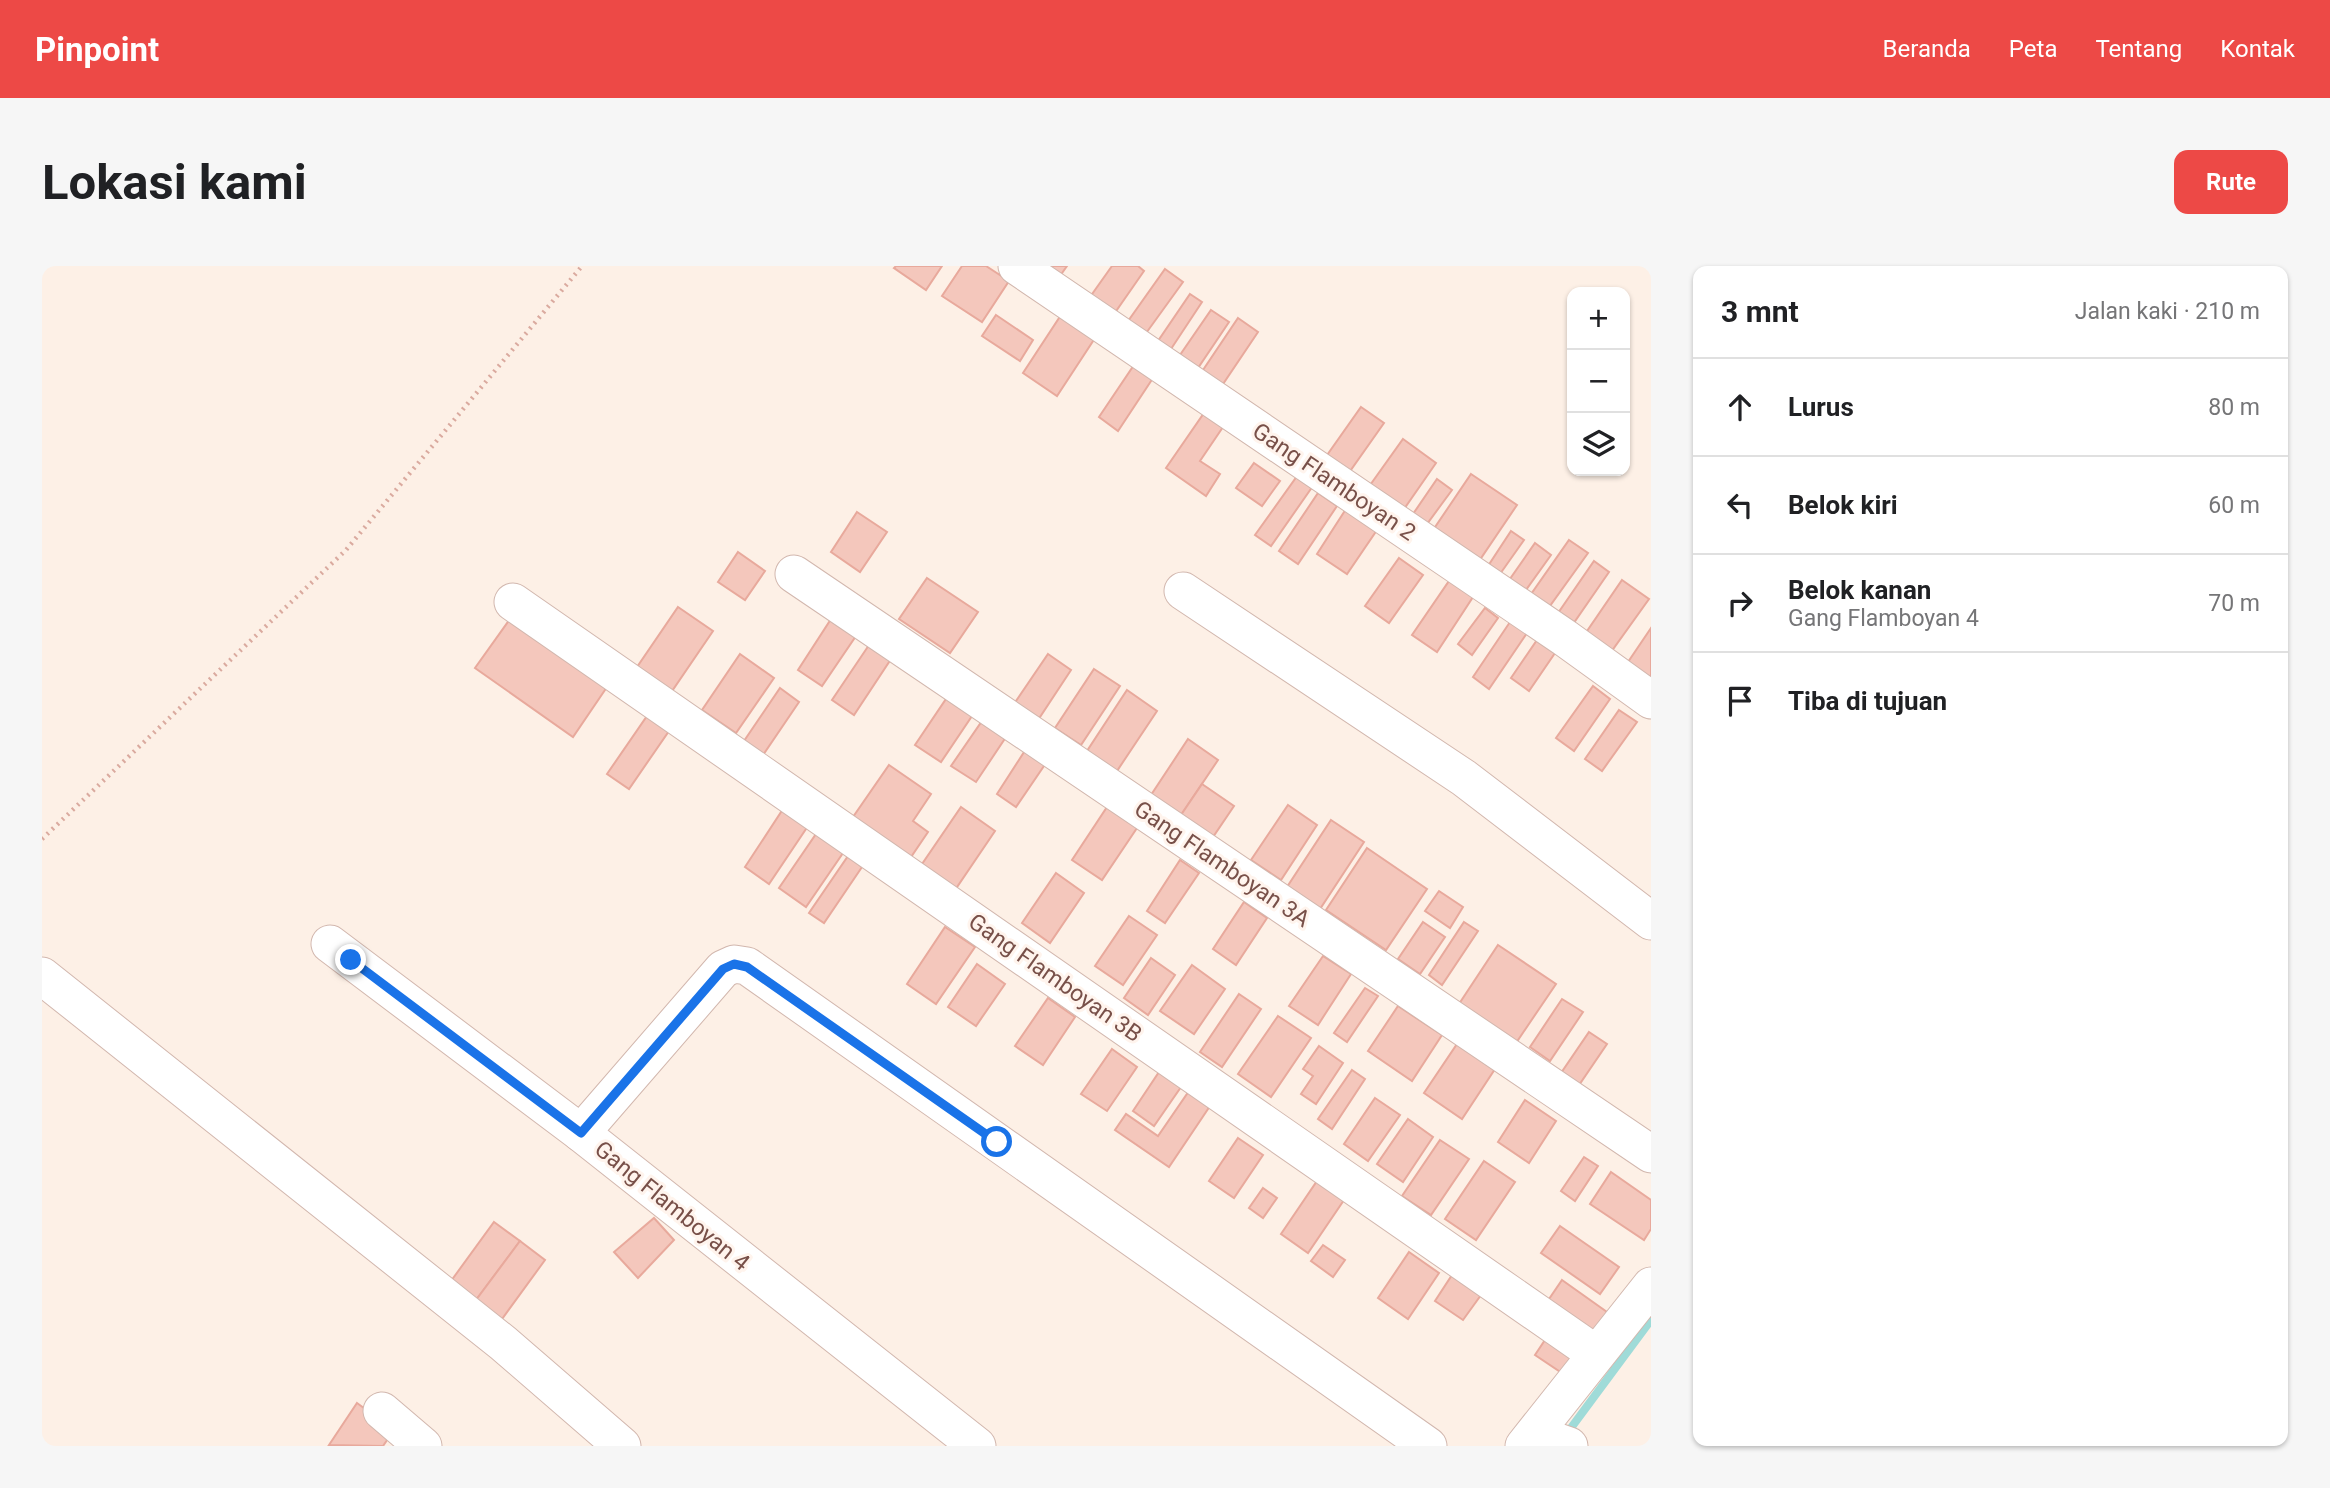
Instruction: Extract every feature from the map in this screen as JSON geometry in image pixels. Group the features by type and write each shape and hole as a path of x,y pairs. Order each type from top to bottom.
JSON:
{"street":[{"name":"Gang Flamboyan 2","path":"1017,266 1565,638 1651,700"},
{"name":"Gang Flamboyan 3A","path":"794,574 1651,1154"},
{"path":"1183,591 1464,778 1651,921"},
{"name":"Gang Flamboyan 3B","path":"513,602 1596,1354"},
{"name":"Gang Flamboyan 4","path":"330,944 581,1133 977,1446"},
{"path":"581,1133 723,969 734,964 747,967 1428,1446"},
{"path":"42,976 503,1343 622,1446"},
{"path":"1543,1442 1596,1354 1651,1286"},
{"path":"382,1412 423,1446"}],"path":[{"path":"42,839 346,550 582,266"}],"building":[{"path":"942,266 926,290 894,268"},
{"path":"962,266 986,266 1009,281 982,322 942,296"},
{"path":"1045,266 1067,266 1060,276"},
{"path":"1112,266 1138,266 1144,271 1114,314 1090,297"},
{"path":"1165,269 1183,282 1144,336 1126,324"},
{"path":"1190,294 1202,302 1171,349 1158,341"},
{"path":"1211,310 1229,322 1198,368 1180,355"},
{"path":"1063,312 1097,335 1057,396 1023,373"},
{"path":"996,315 1033,340 1020,361 982,336"},
{"path":"1238,318 1258,332 1221,387 1201,373"},
{"path":"1134,365 1153,378 1118,431 1099,417"},
{"path":"1361,407 1384,423 1348,474 1325,458"},
{"path":"1204,413 1223,427 1200,461 1220,474 1206,496 1166,468"},
{"path":"1403,439 1436,463 1402,512 1368,488"},
{"path":"1254,463 1280,481 1262,506 1236,488"},
{"path":"1300,472 1315,483 1271,546 1255,535"},
{"path":"1471,474 1517,505 1475,567 1429,536"},
{"path":"1437,479 1452,490 1427,524 1413,514"},
{"path":"1318,493 1337,506 1298,564 1279,551"},
{"path":"1346,509 1377,530 1347,574 1317,554"},
{"path":"857,512 887,532 860,572 831,552"},
{"path":"1511,531 1524,540 1500,574 1488,566"},
{"path":"1569,540 1588,553 1547,610 1529,597"},
{"path":"1535,543 1551,555 1521,597 1505,586"},
{"path":"738,552 765,571 745,600 718,582"},
{"path":"1399,558 1423,575 1389,623 1365,606"},
{"path":"1594,561 1609,572 1571,627 1556,616"},
{"path":"927,578 978,612 950,653 899,619"},
{"path":"1622,580 1649,599 1611,652 1585,634"},
{"path":"1449,581 1473,597 1437,652 1412,635"},
{"path":"678,607 713,631 670,694 635,670"},
{"path":"1485,608 1498,618 1472,655 1458,644"},
{"path":"833,616 858,633 822,686 798,670"},
{"path":"510,619 607,687 573,737 475,668"},
{"path":"1512,619 1529,630 1489,689 1473,677"},
{"path":"1651,628 1651,682 1626,665"},
{"path":"1537,640 1555,653 1529,691 1511,678"},
{"path":"871,642 893,656 854,715 832,700"},
{"path":"740,654 774,678 736,733 702,710"},
{"path":"1048,654 1071,670 1038,720 1014,704"},
{"path":"1094,669 1120,686 1081,745 1055,728"},
{"path":"1593,686 1610,699 1574,751 1556,738"},
{"path":"780,688 799,702 763,755 744,741"},
{"path":"1127,690 1157,711 1115,774 1085,754"},
{"path":"948,696 974,713 941,762 915,745"},
{"path":"1619,710 1637,722 1602,771 1585,759"},
{"path":"647,716 669,731 629,789 607,774"},
{"path":"982,721 1006,737 976,782 951,766"},
{"path":"1188,739 1218,760 1181,815 1151,795"},
{"path":"1026,749 1046,763 1016,807 997,794"},
{"path":"889,765 931,794 913,821 928,832 911,857 853,817"},
{"path":"1202,784 1234,806 1213,837 1181,815"},
{"path":"1109,804 1139,825 1102,880 1072,860"},
{"path":"1288,805 1317,825 1281,880 1251,860"},
{"path":"785,806 810,823 769,884 745,867"},
{"path":"961,807 995,831 955,890 920,867"},
{"path":"1331,820 1364,842 1320,909 1287,887"},
{"path":"816,834 843,853 806,907 779,888"},
{"path":"1367,848 1427,889 1386,950 1326,910"},
{"path":"848,856 862,867 824,923 809,913"},
{"path":"1180,860 1199,873 1165,923 1147,911"},
{"path":"1056,873 1084,893 1050,943 1022,923"},
{"path":"1439,891 1463,907 1450,928 1425,911"},
{"path":"1244,902 1267,918 1236,965 1213,949"},
{"path":"1129,916 1157,935 1123,985 1095,966"},
{"path":"1423,922 1445,937 1420,974 1398,959"},
{"path":"1464,922 1478,931 1442,985 1429,975"},
{"path":"945,927 975,947 936,1004 907,984"},
{"path":"1498,945 1556,984 1516,1043 1459,1004"},
{"path":"1323,956 1351,974 1318,1025 1289,1006"},
{"path":"1151,958 1175,975 1148,1015 1124,998"},
{"path":"977,964 1005,984 976,1026 948,1007"},
{"path":"1192,965 1225,989 1194,1034 1160,1011"},
{"path":"1365,988 1378,996 1347,1042 1334,1033"},
{"path":"1239,994 1261,1009 1222,1067 1200,1052"},
{"path":"1048,998 1075,1017 1043,1065 1015,1046"},
{"path":"1562,999 1583,1012 1550,1061 1530,1047"},
{"path":"1398,1006 1442,1035 1412,1081 1368,1051"},
{"path":"1278,1016 1311,1038 1271,1097 1238,1074"},
{"path":"1589,1032 1607,1044 1577,1088 1559,1076"},
{"path":"1457,1044 1495,1069 1462,1119 1424,1093"},
{"path":"1319,1046 1343,1063 1316,1104 1301,1094 1313,1076 1303,1069"},
{"path":"1112,1049 1137,1067 1107,1111 1081,1094"},
{"path":"1352,1070 1365,1079 1332,1129 1318,1119"},
{"path":"1159,1072 1181,1087 1154,1126 1133,1111"},
{"path":"1189,1091 1210,1106 1169,1167 1115,1130 1126,1114 1158,1136"},
{"path":"1375,1098 1400,1115 1368,1161 1344,1144"},
{"path":"1525,1100 1556,1121 1529,1163 1498,1142"},
{"path":"1408,1119 1433,1137 1403,1182 1377,1164"},
{"path":"1238,1138 1263,1155 1234,1198 1209,1181"},
{"path":"1440,1140 1469,1159 1431,1215 1402,1196"},
{"path":"1584,1157 1598,1166 1575,1201 1561,1191"},
{"path":"1484,1161 1515,1182 1476,1240 1445,1219"},
{"path":"1611,1172 1651,1200 1651,1229 1644,1240 1590,1204"},
{"path":"1317,1181 1344,1200 1308,1253 1281,1234"},
{"path":"1263,1188 1277,1198 1263,1218 1249,1208"},
{"path":"654,1218 674,1240 638,1278 614,1252"},
{"path":"494,1222 520,1241 476,1300 451,1281"},
{"path":"1560,1226 1619,1267 1600,1294 1541,1253"},
{"path":"520,1241 545,1260 502,1319 476,1300"},
{"path":"1323,1245 1345,1260 1333,1277 1311,1261"},
{"path":"1409,1252 1439,1273 1408,1319 1378,1298"},
{"path":"1452,1275 1481,1295 1463,1320 1435,1301"},
{"path":"1562,1280 1607,1312 1593,1334 1547,1302"},
{"path":"1547,1337 1574,1355 1562,1373 1535,1355"},
{"path":"357,1403 394,1430 383,1446 329,1445"}],"waterway":[{"path":"1565,1436 1651,1320"}],"route":[{"path":"351,960 581,1133 723,969 734,964 747,967 997,1142"}]}
